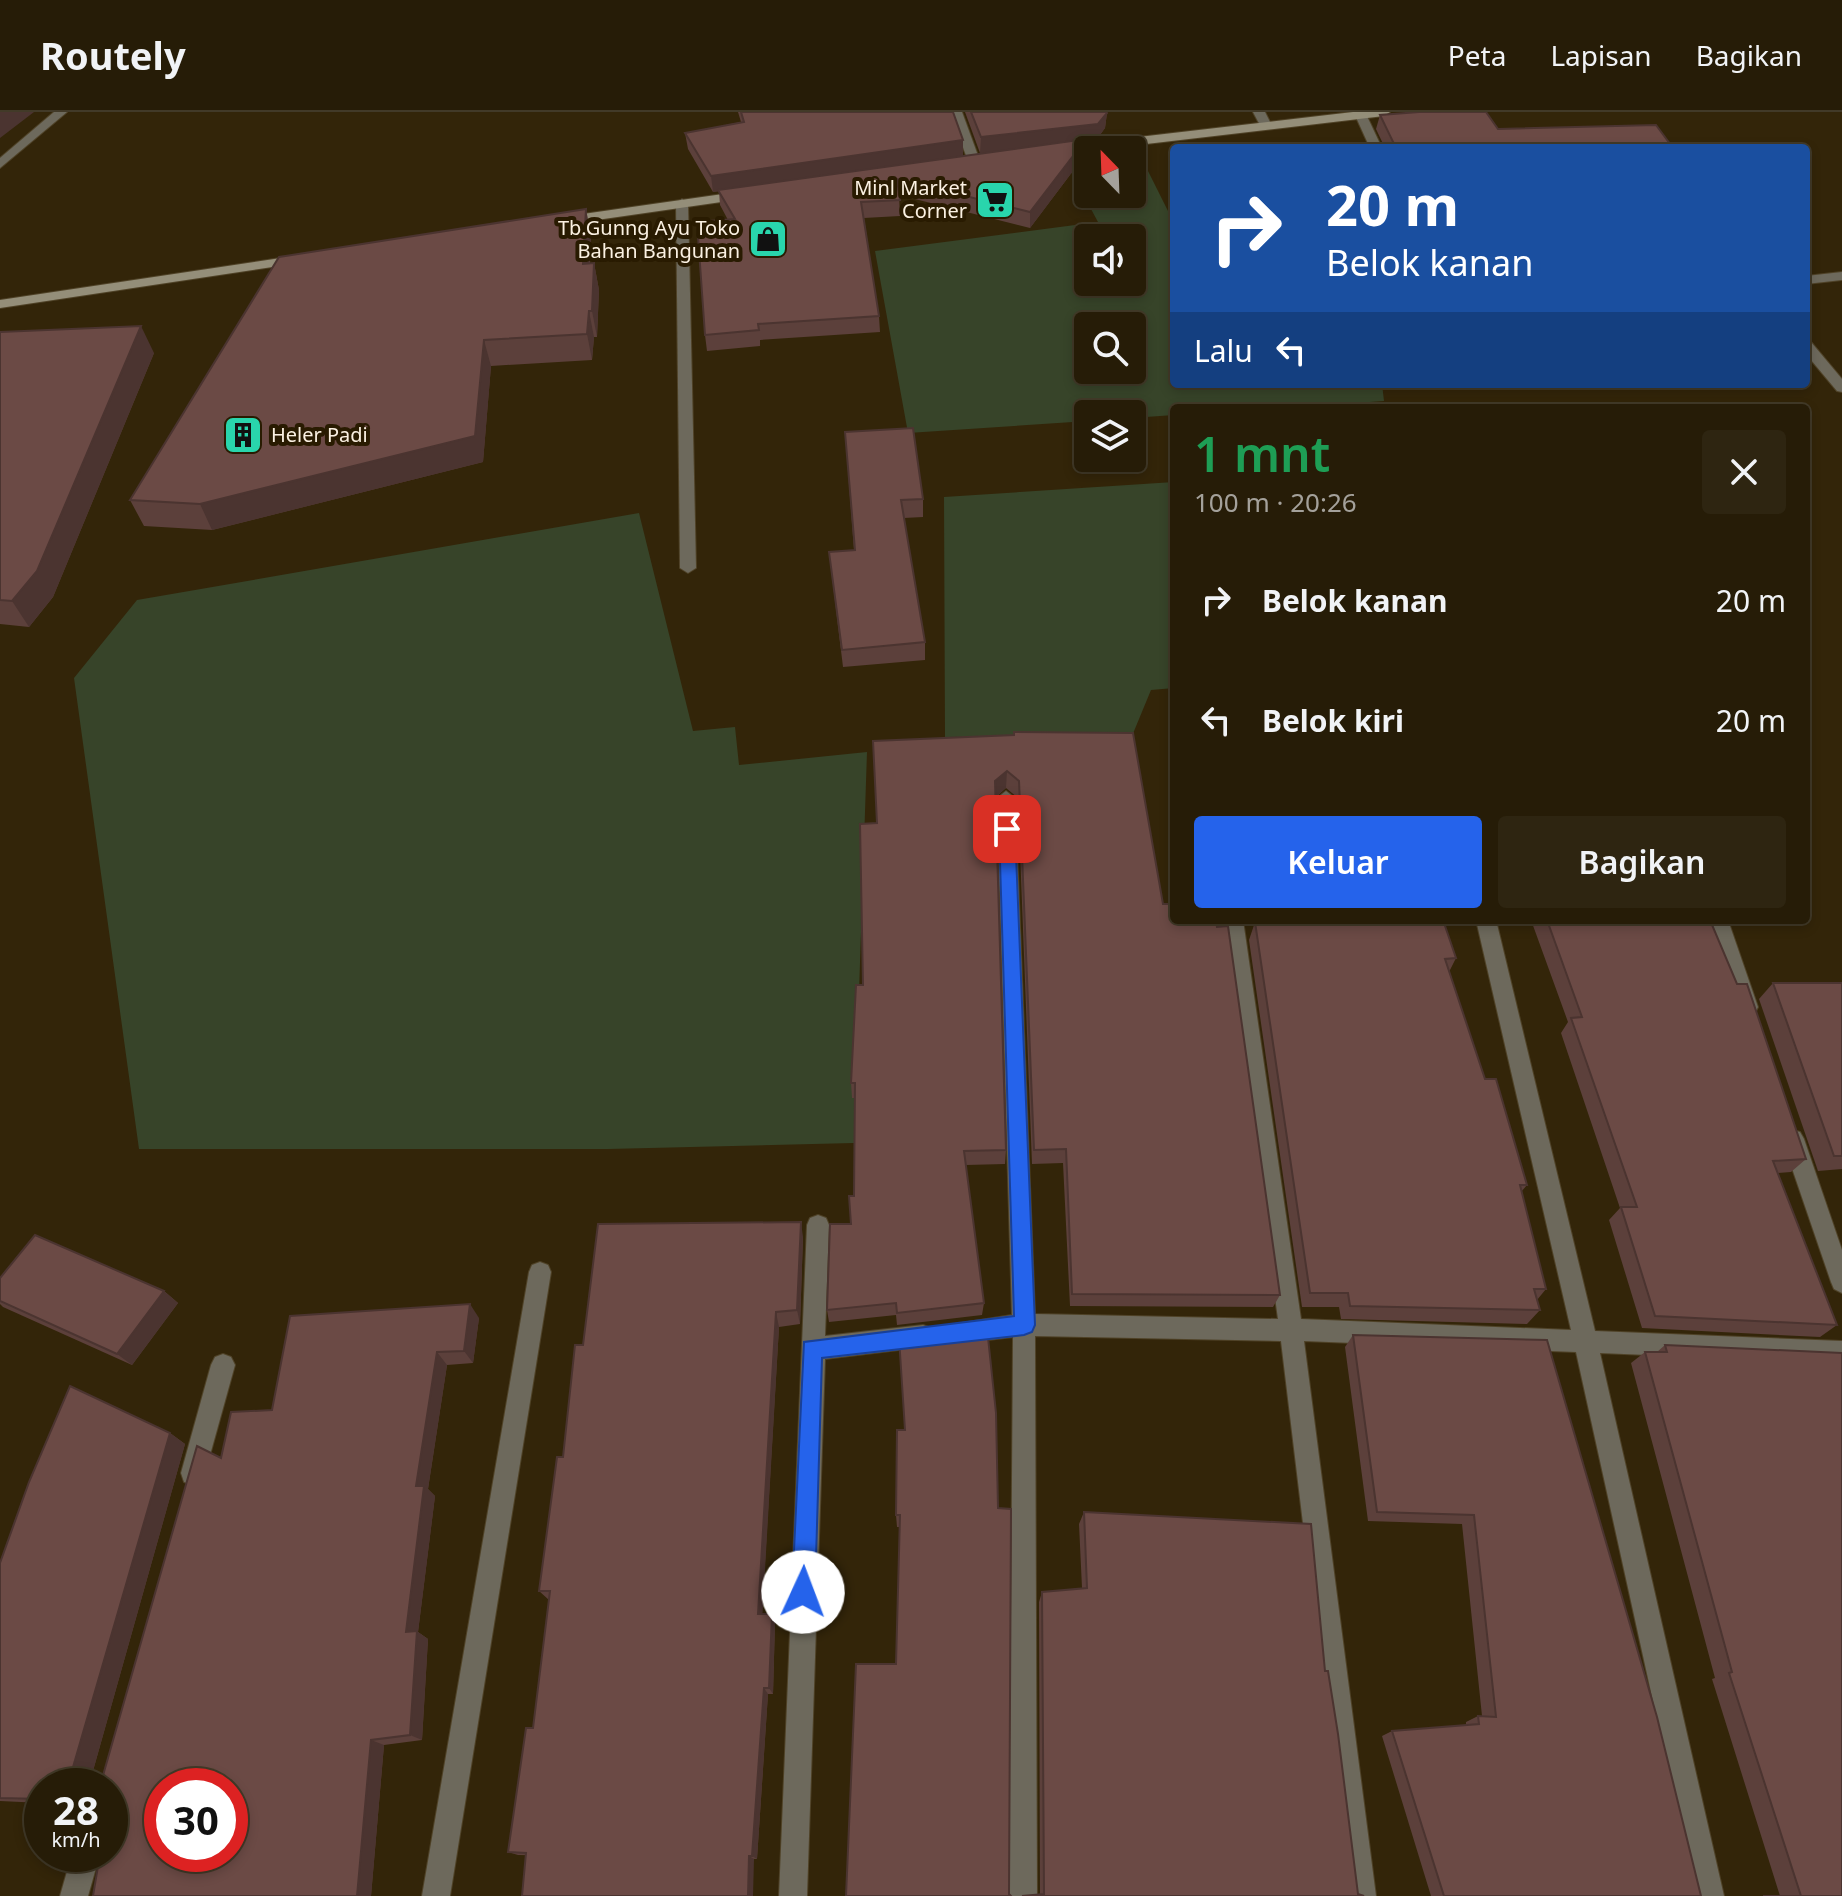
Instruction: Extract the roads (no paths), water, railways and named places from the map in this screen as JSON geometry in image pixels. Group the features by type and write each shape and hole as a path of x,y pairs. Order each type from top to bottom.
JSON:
{"street":[{"path":"0,164 61,112"},
{"path":"956,112 974,161"},
{"path":"1259,112 1266,126"},
{"path":"1051,152 1384,112"},
{"path":"1360,113 1374,144"},
{"path":"0,147 15,151"},
{"path":"959,163 989,159"},
{"path":"543,223 754,193"},
{"path":"682,203 688,568"},
{"path":"0,304 310,258"},
{"path":"1810,280 1842,276"},
{"path":"1810,350 1842,388"},
{"path":"1006,798 1024,1325 1023,1896"},
{"path":"1234,924 1291,1330 1362,1896"},
{"path":"1487,924 1585,1339 1710,1896"},
{"path":"1719,924 1755,1028"},
{"path":"1786,1118 1842,1282"},
{"path":"793,1896 818,1225"},
{"path":"436,1896 540,1272"},
{"path":"812,1349 1024,1325 1585,1339 1842,1352"},
{"path":"185,1500 223,1365"},
{"path":"74,1896 81,1872"}],"place":[{"name":"Minl Market Corner","path":"995,200"},
{"name":"Tb.Gunng Ayu Toko Bahan Bangunan","path":"768,239"},
{"name":"Heler Padi","path":"243,435"}]}
